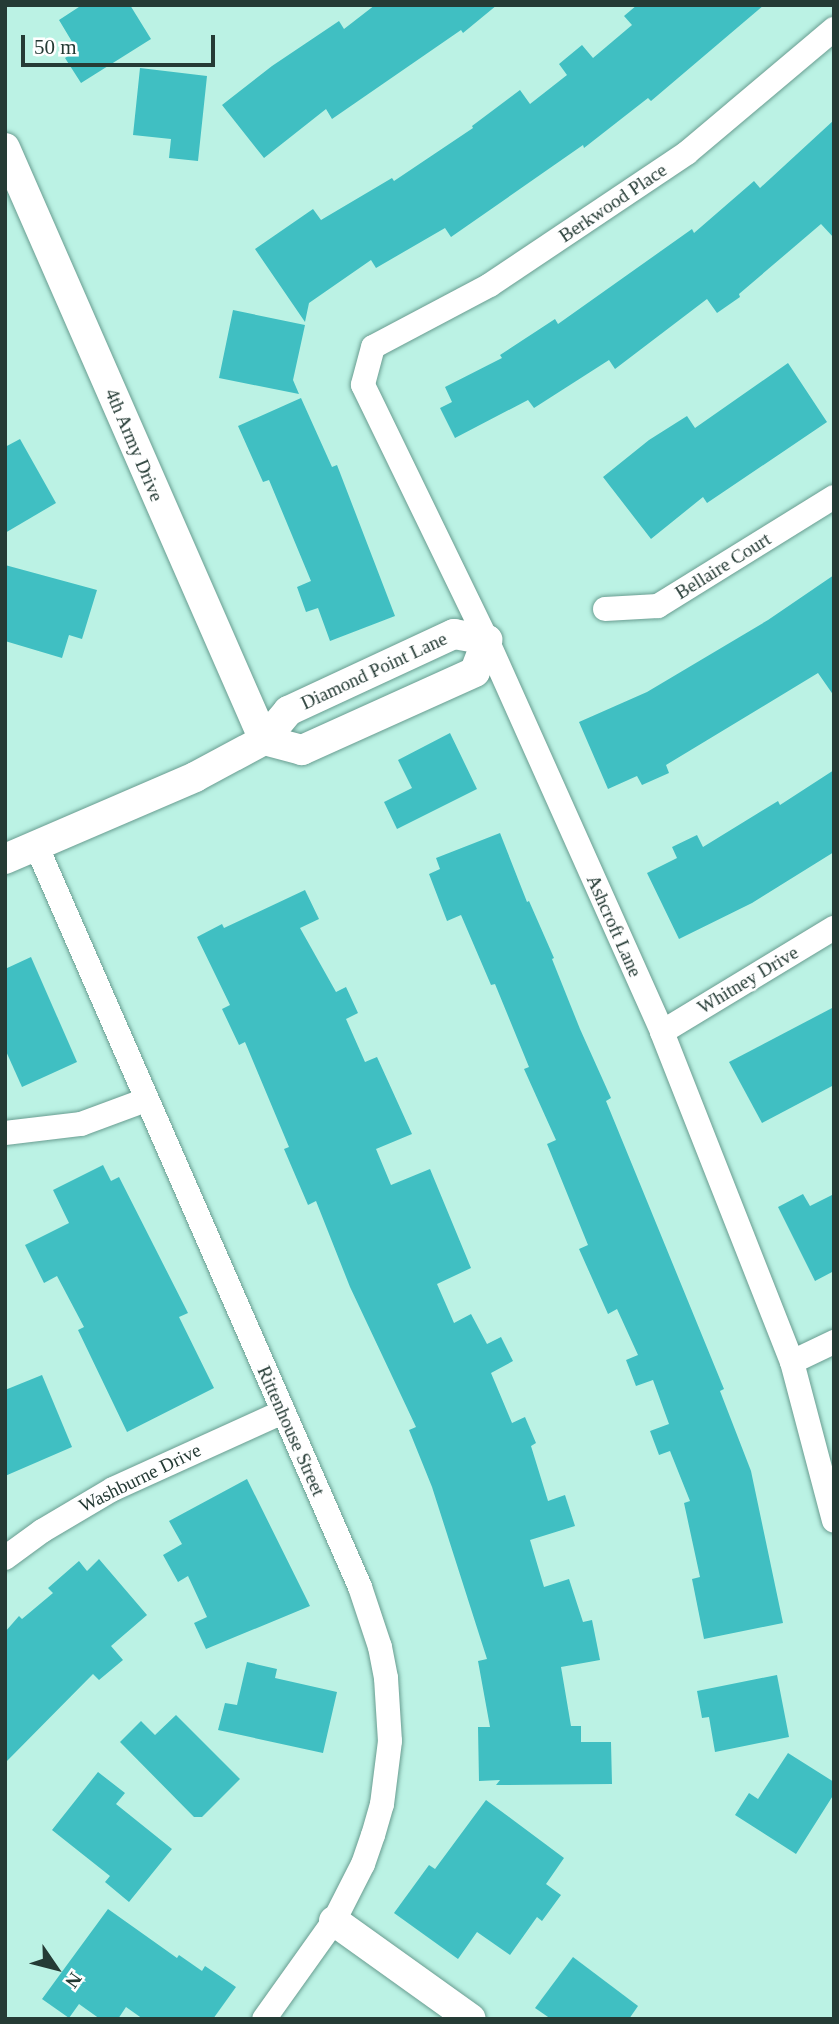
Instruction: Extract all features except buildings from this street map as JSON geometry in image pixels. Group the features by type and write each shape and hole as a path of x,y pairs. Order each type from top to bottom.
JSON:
{"street":[{"name":"Berkwood Place","path":"373,347 490,285 687,153 834,29"},
{"name":"4th Army Drive","path":"5,148 264,740"},
{"name":"Ashcroft Lane","path":"373,347 363,385 487,640 662,1032 792,1362 834,1521"},
{"name":"Bellaire Court","path":"605,609 659,606 834,497"},
{"name":"Diamond Point Lane","path":"5,859 195,777 264,740 288,711 454,634 487,640"},
{"path":"264,740 302,750 475,671 487,640"},
{"name":"Rittenhouse Street","path":"36,845 368,1606 380,1647 387,1688 390,1741 382,1804 363,1864 334,1920 264,2019"},
{"name":"Whitney Drive","path":"662,1032 834,928"},
{"path":"5,1133 81,1124 146,1100"},
{"path":"792,1362 834,1342"},
{"name":"Washburne Drive","path":"5,1558 53,1524 113,1489 283,1412"},
{"path":"334,1920 471,2019"}]}
